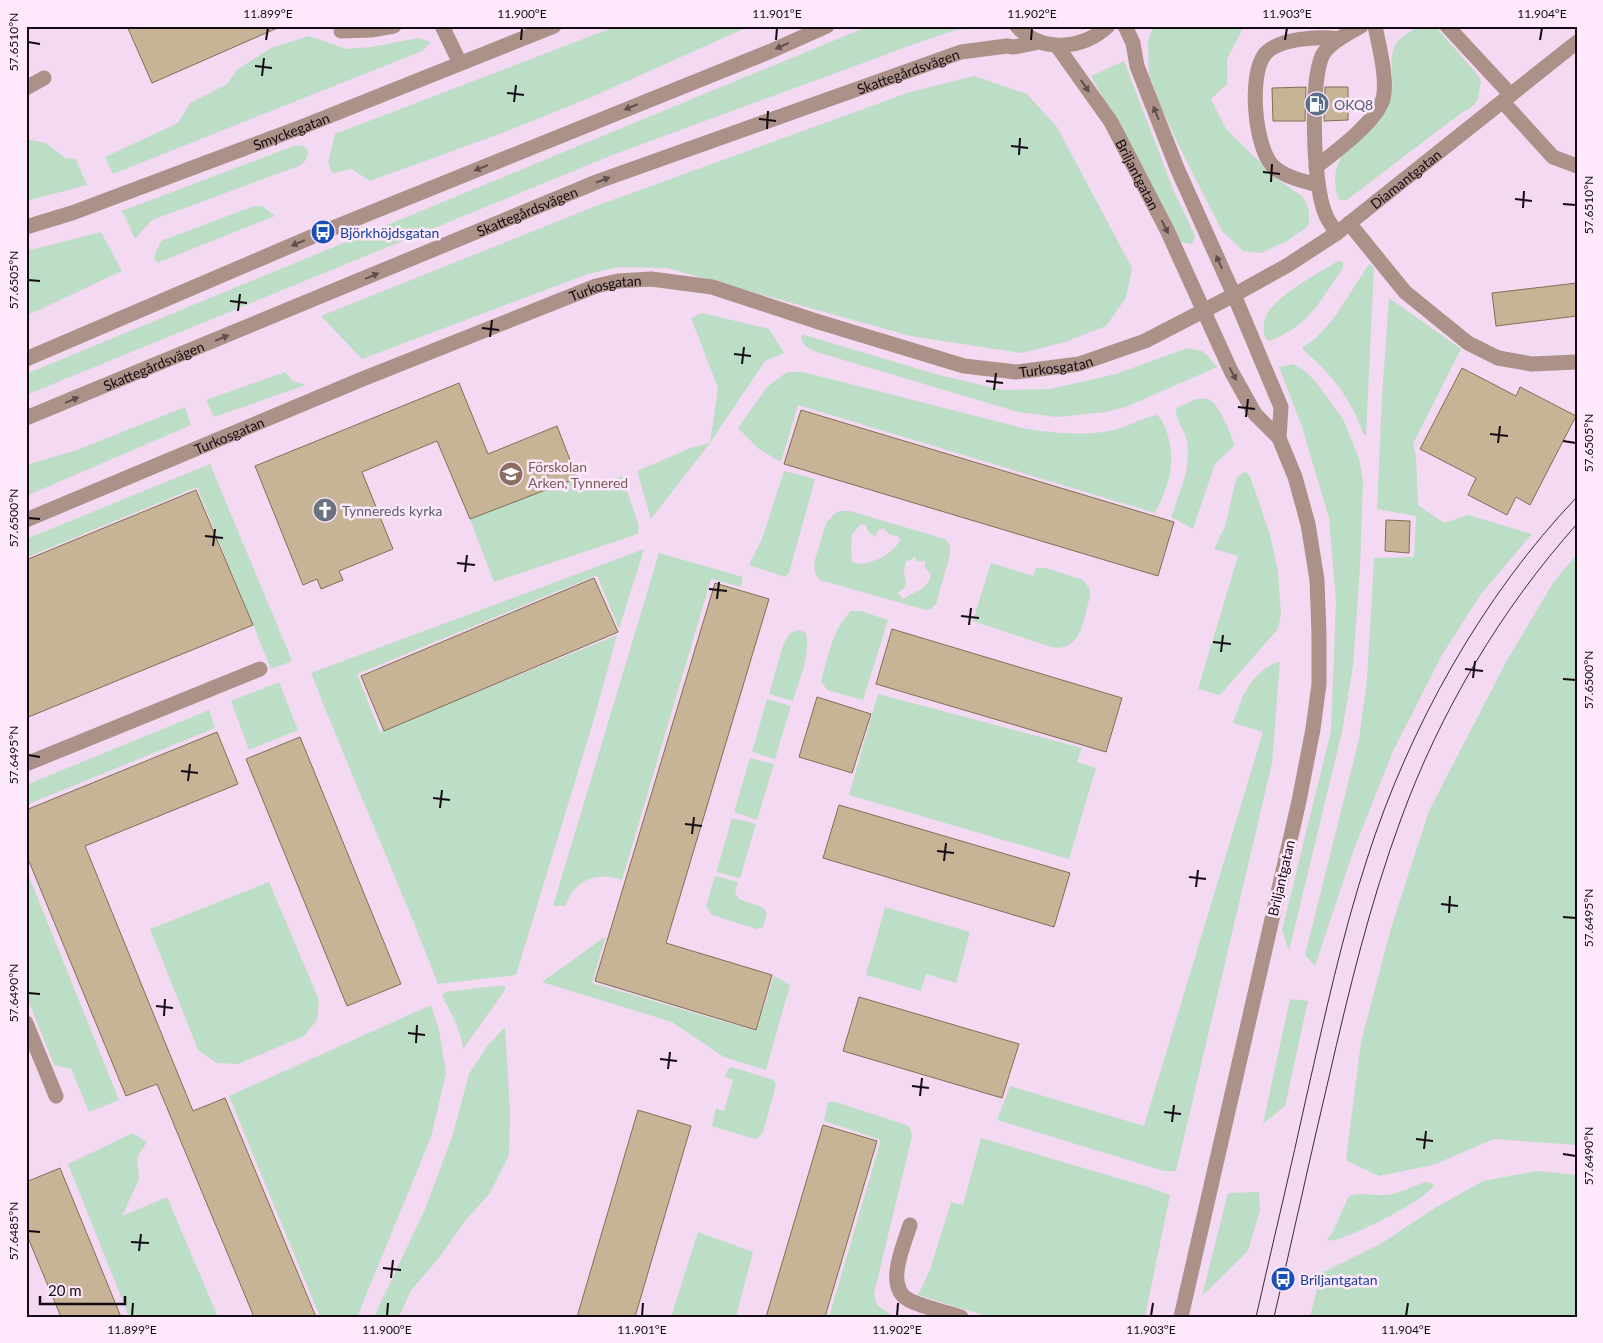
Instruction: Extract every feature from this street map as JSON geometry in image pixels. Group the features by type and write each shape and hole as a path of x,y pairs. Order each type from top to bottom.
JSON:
{"street":[{"path":"341,31 371,30 394,26"},
{"path":"442,26 460,63"},
{"name":"Smyckegatan","path":"26,227 72,214 304,126 554,26"},
{"path":"26,359 323,232 827,26"},
{"name":"Skattegårdsvägen","path":"1017,26 1040,42 1057,46 1085,42 1108,26"},
{"name":"Briljantgatan","path":"1125,26 1133,43 1137,66 1178,168 1281,407 1278,438"},
{"path":"1337,233 1325,213 1318,185 1316,167 1316,77 1322,54 1339,39 1361,26"},
{"path":"1316,167 1376,113 1383,98 1383,78 1375,26"},
{"path":"1447,26 1553,157 1577,166"},
{"path":"1318,185 1289,176 1272,166 1263,148 1257,118 1257,70 1266,54 1280,45 1303,38 1325,37 1339,39"},
{"name":"Skattegårdsvägen","path":"26,418 600,181 961,52 1007,46 1014,47 1040,42"},
{"name":"Diamantgatan","path":"1234,295 1288,265 1337,233 1573,45"},
{"name":"Briljantgatan","path":"1057,46 1110,122 1167,230 1231,371 1255,414 1278,438 1295,477 1308,524 1317,580 1319,684 1314,729 1181,1317"},
{"path":"26,88 44,78"},
{"path":"1349,223 1405,292 1468,343 1498,358 1532,364 1577,362"},
{"name":"Turkosgatan","path":"26,520 451,343 596,286 618,281 650,280 712,287 964,366 1016,372 1079,364 1145,341 1204,311"},
{"path":"1204,311 1234,295"},
{"path":"26,764 260,668"},
{"path":"26,1023 56,1096"},
{"path":"910,1224 896,1276 898,1290 908,1300 961,1317"}],"green space":[{"path":"617,26 750,26 594,96 505,132 370,181 352,169 332,173 328,163 335,134"},
{"path":"869,26 992,26 956,30 923,41 615,154 26,395 26,374"},
{"path":"1153,26 1244,26 1227,59 1227,84 1211,99 1226,129 1276,178 1303,197 1309,211 1309,223 1307,227 1287,241 1261,253 1243,251 1222,231 1159,103 1149,74 1148,42"},
{"path":"1420,26 1435,26 1477,74 1481,81 1478,99 1471,108 1440,129 1347,200 1340,200 1336,193 1335,182 1336,170 1340,160 1353,140 1387,107 1392,92 1392,60 1395,45 1403,37"},
{"path":"309,36 346,49 370,47 419,38 431,42 422,51 113,174 105,157 178,123 190,103 227,84 238,69 271,48"},
{"path":"1124,61 1173,189 1195,236 1192,244 1180,242 1091,76"},
{"path":"974,76 1027,94 1057,127 1132,268 1126,298 1106,326 1065,342 1022,353 910,336 667,268 620,267 588,274 362,359 321,316 596,206 910,92"},
{"path":"26,139 46,143 65,158 76,159 87,185 26,201"},
{"path":"296,145 304,146 308,152 306,160 299,166 152,220 135,239 122,211"},
{"path":"254,206 262,206 275,216 157,263 154,257 161,241"},
{"path":"101,232 122,271 26,316 26,251"},
{"path":"1338,261 1343,262 1343,268 1320,302 1304,320 1283,335 1269,341 1266,339 1264,322 1271,308 1288,293"},
{"path":"1369,264 1374,267 1366,435 1364,435 1353,410 1340,388 1323,368 1303,350 1303,347 1315,339 1334,318"},
{"path":"1389,298 1461,349 1413,444 1416,457 1418,505 1444,523 1468,515 1532,534 1481,594 1442,655 1393,751 1353,852 1315,966 1305,955 1359,739 1367,680 1374,558 1414,557 1416,516 1377,509"},
{"path":"702,313 769,329 784,353 765,361 710,443 718,388 691,318"},
{"path":"801,334 939,375 1003,390 1050,389 1116,374 1187,348 1202,351 1217,367 1126,407 1105,412 1057,417 1018,412 820,353 804,344"},
{"path":"1293,364 1305,371 1316,382 1343,419 1359,458 1363,481 1360,569 1353,666 1342,732 1289,951 1282,930 1331,731 1336,601 1329,518 1302,427 1279,367"},
{"path":"285,372 293,381 306,385 214,417 206,400"},
{"path":"787,372 803,372 1027,429 1047,432 1099,433 1121,428 1157,415 1165,427 1170,446 1171,466 1167,485 1155,513 798,405 781,462 759,449 738,428 768,386"},
{"path":"1196,399 1208,399 1217,407 1235,445 1215,464 1193,529 1171,517 1182,488 1188,458 1186,437 1178,419 1176,408"},
{"path":"185,407 191,425 26,496 26,465 77,450"},
{"path":"710,443 651,519 637,471 693,447"},
{"path":"210,464 291,658 290,662 271,669 197,487 28,557 26,539"},
{"path":"784,471 815,479 789,573 785,577 749,565 762,539"},
{"path":"1246,472 1250,476 1270,535 1278,571 1281,614 1278,629 1220,695 1198,689 1238,556 1214,549 1225,526 1236,480 1240,474"},
{"path":"622,476 639,526 638,534 494,582 470,519 577,478 600,484"},
{"path":"850,511 945,539 950,545 950,555 936,604 931,609 926,610 820,580 815,573 814,563 826,523 835,513","holes":["861,524 866,525 868,531 875,537 878,531 883,528 890,535 898,536 900,541 882,557 858,564 852,561 852,534","915,557 917,562 925,561 925,568 931,575 930,580 920,590 903,599 898,593 906,585 904,570 906,562"]},
{"path":"644,549 619,629 597,575 357,674 380,732 617,635 594,719 516,975 438,984 311,673"},
{"path":"659,553 743,577 741,587 711,579 622,880 609,877 591,878 580,884 573,891 565,906 553,906"},
{"path":"1577,554 1577,1145 1494,1139 1433,1165 1379,1176 1346,1160 1361,1042 1391,928 1429,811 1506,662 1553,583"},
{"path":"991,563 1033,576 1036,568 1046,568 1083,580 1090,589 1090,596 1082,628 1076,639 1067,646 1051,647 973,621"},
{"path":"851,611 861,611 888,620 863,700 827,690 821,681 835,635"},
{"path":"799,630 806,633 807,650 804,667 793,701 769,694 783,645 790,633"},
{"path":"1280,661 1272,763 1176,1171 1164,1171 997,1120 1010,1086 1144,1126 1263,732 1233,723 1244,694 1255,678 1261,672"},
{"path":"279,682 298,730 249,750 231,701"},
{"path":"878,694 1082,748 1077,762 1096,768 1069,859 849,795"},
{"path":"767,699 791,706 775,759 752,752"},
{"path":"209,710 215,728 26,805 26,785"},
{"path":"750,758 774,764 757,820 734,812"},
{"path":"732,818 756,824 740,878 717,872"},
{"path":"26,869 119,1100 89,1112 71,1069 54,1065 26,995"},
{"path":"715,876 738,882 735,892 739,899 764,908 767,914 763,927 756,929 712,915 706,906"},
{"path":"269,882 319,1000 317,1020 304,1036 238,1064 217,1063 198,1050 150,929"},
{"path":"885,907 970,932 956,983 926,974 921,991 866,975"},
{"path":"606,936 592,983 756,1031 774,976 790,985 766,1070 724,1057 672,1022 542,982"},
{"path":"505,986 505,990 463,1049 458,1028 442,996 445,992"},
{"path":"1290,999 1308,1001 1285,1106 1263,1124"},
{"path":"431,1005 439,1030 446,1073 431,1137 357,1317 320,1317 229,1096"},
{"path":"505,1027 510,1113 509,1155 490,1193 465,1221 439,1258 411,1290 399,1317 374,1317 426,1207 453,1134 469,1074 488,1045"},
{"path":"732,1067 774,1080 776,1085 763,1132 757,1139 712,1126 716,1108 724,1111 733,1080 725,1077 728,1069"},
{"path":"828,1102 836,1102 909,1126 912,1136 874,1294 877,1305 894,1317 829,1317 881,1140 824,1121"},
{"path":"133,1133 147,1142 137,1157 139,1179 122,1216 167,1197 218,1317 129,1317 68,1164"},
{"path":"981,1138 1170,1195 1145,1317 989,1317 918,1295 930,1270 951,1202 963,1205"},
{"path":"1536,1171 1577,1175 1577,1317 1310,1317 1321,1273 1382,1243 1435,1208 1483,1181"},
{"path":"1425,1182 1434,1185 1419,1199 1406,1207 1351,1235 1326,1241 1333,1231 1349,1196 1393,1194"},
{"path":"1259,1192 1260,1210 1248,1251 1202,1296 1228,1193"},
{"path":"698,1232 753,1252 736,1317 671,1317"}],"building":[{"path":"127,26 282,26 152,83"},
{"path":"1306,87 1305,121 1273,121 1272,88"},
{"path":"1325,87 1348,87 1348,120 1324,121"},
{"path":"1577,283 1577,316 1496,326 1492,293"},
{"path":"1462,368 1516,396 1520,387 1576,416 1530,505 1516,497 1507,515 1468,495 1476,478 1420,449"},
{"name":"Tynnereds kyrka","path":"459,383 488,454 557,426 577,478 470,519 437,441 362,472 393,549 339,571 343,580 321,589 317,579 303,585 255,466"},
{"path":"801,410 1174,522 1158,576 784,464"},
{"path":"196,490 253,625 26,718 26,560"},
{"path":"1386,520 1410,521 1409,553 1385,551"},
{"path":"594,578 618,632 384,731 361,676"},
{"path":"715,583 769,599 666,943 772,975 756,1030 595,981"},
{"path":"892,629 1122,698 1106,752 876,684"},
{"path":"817,697 871,714 852,773 799,757"},
{"path":"217,732 238,784 85,846 193,1111 225,1098 316,1317 254,1317 157,1084 126,1096 26,854 26,810"},
{"path":"300,737 401,984 347,1006 246,759"},
{"path":"839,805 1070,873 1054,927 823,858"},
{"path":"859,997 1019,1044 1002,1098 843,1051"},
{"path":"638,1110 691,1126 635,1317 577,1317"},
{"path":"823,1125 877,1141 825,1317 766,1317"},
{"path":"60,1168 121,1317 61,1317 26,1233 26,1182"}],"tram line":[{"path":"1256,1317 1342,946 1358,888 1384,810 1404,761 1452,666 1510,577 1542,536 1577,497"},
{"path":"1274,1317 1352,979 1379,883 1401,819 1434,740 1475,663 1523,591 1577,524"}],"place":[{"name":"OKQ8","path":"1317,104"},
{"name":"Björkhöjdsgatan","path":"323,232"},
{"name":"Förskolan Arken, Tynnered","path":"511,474"},
{"name":"Tynnereds kyrka","path":"325,510"},
{"name":"Briljantgatan","path":"1283,1279"}]}
